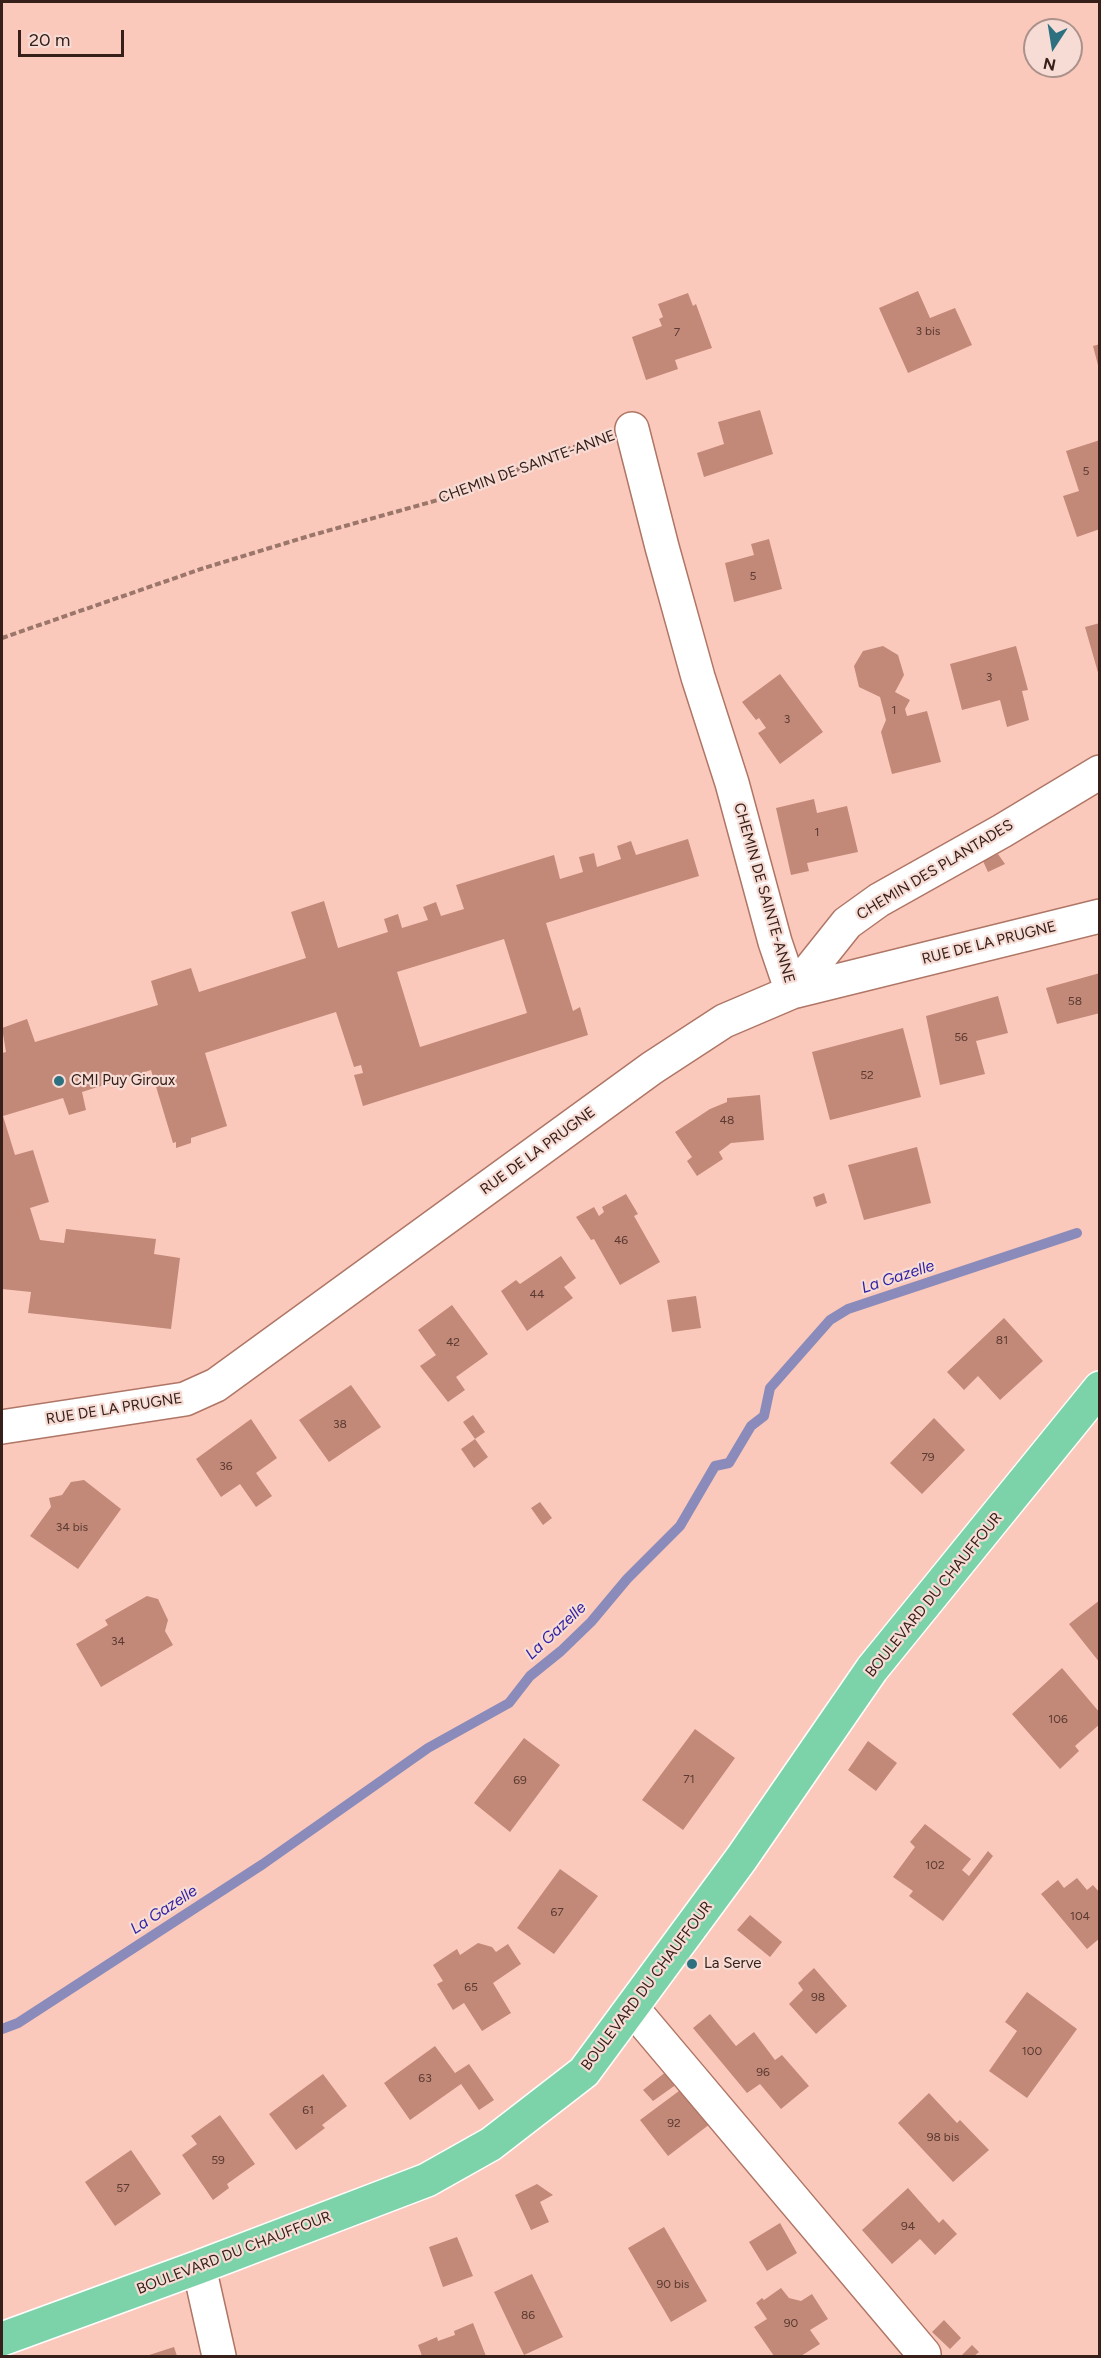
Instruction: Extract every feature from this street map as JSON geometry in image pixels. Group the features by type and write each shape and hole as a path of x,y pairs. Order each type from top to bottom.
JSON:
{"main road":[{"name":"BOULEVARD DU CHAUFFOUR","path":"2,2338 199,2267 428,2180 491,2144 584,2072 741,1859 872,1670 1100,1388"}],"street":[{"name":"CHEMIN DE SAINTE-ANNE","path":"632,429 695,666 732,783 775,942 792,992"},
{"name":"CHEMIN DES PLANTADES","path":"792,992 847,923 879,900 1002,831 1100,772"},
{"name":"RUE DE LA PRUGNE","path":"2,1427 185,1399 216,1385 652,1068 724,1021 792,992 1100,916"},
{"path":"632,2008 924,2354"},
{"path":"199,2267 219,2356"}],"path":[{"name":"CHEMIN DE SAINTE-ANNE","path":"2,638 204,568 456,495 567,449 632,429"}],"building":[{"path":"918,291 930,318 955,308 972,345 908,373 879,308"},
{"path":"688,293 693,306 696,304 712,348 675,360 678,369 646,380 632,337 662,326 659,319 663,317 658,304"},
{"path":"1100,344 1100,368 1099,369 1093,346"},
{"path":"760,410 773,454 704,477 697,453 724,444 718,422"},
{"path":"1100,440 1100,529 1077,537 1063,496 1079,491 1066,451"},
{"path":"769,539 782,589 734,602 725,563 754,555 751,544"},
{"path":"1100,623 1100,675 1099,676 1085,627"},
{"path":"883,646 898,655 904,675 895,692 910,700 905,709 907,716 927,711 941,762 892,774 881,732 886,720 880,697 859,687 854,666 863,651"},
{"path":"1016,646 1028,690 1022,691 1029,720 1007,727 1000,700 962,710 950,664"},
{"path":"780,674 823,732 780,764 758,733 766,728 759,718 756,720 742,702"},
{"path":"814,799 817,813 847,806 858,852 807,863 809,871 791,875 776,808"},
{"name":"CMI Puy Giroux","path":"688,839 699,876 546,923 573,1011 580,1007 588,1035 363,1106 354,1075 363,1073 361,1065 354,1067 336,1012 205,1053 227,1126 191,1138 191,1143 176,1148 176,1142 173,1143 151,1070 82,1092 86,1110 69,1115 63,1098 3,1116 15,1155 33,1150 49,1202 30,1208 40,1240 64,1243 66,1229 156,1239 154,1254 180,1258 171,1329 28,1313 31,1292 2,1289 2,1053 6,1052 2,1028 27,1019 35,1042 158,1005 151,981 191,968 199,992 306,958 291,912 324,901 338,948 388,932 384,919 398,914 402,928 428,920 423,907 436,902 441,916 464,909 456,885 554,855 560,879 583,872 579,857 594,853 597,867 621,859 617,846 631,841 636,855","holes":["504,939 527,1013 420,1047 397,972"]},
{"path":"998,854 1005,864 988,872 983,861"},
{"path":"1100,973 1100,1013 1057,1024 1046,988"},
{"path":"998,996 1008,1033 976,1041 985,1074 940,1085 926,1016"},
{"path":"903,1028 921,1097 830,1120 812,1052"},
{"path":"760,1095 764,1140 731,1143 719,1152 723,1159 697,1176 687,1161 692,1157 675,1132 710,1109 727,1102 727,1098"},
{"path":"917,1147 931,1203 864,1220 848,1165"},
{"path":"824,1193 827,1203 816,1207 813,1197"},
{"path":"626,1194 638,1214 634,1216 660,1262 620,1285 594,1239 591,1240 576,1217 594,1207 599,1216 604,1212 602,1207"},
{"path":"561,1256 576,1278 564,1287 573,1298 527,1331 501,1291 516,1280 520,1284"},
{"path":"696,1296 701,1328 672,1332 667,1300"},
{"path":"452,1305 488,1354 456,1377 465,1390 448,1402 420,1366 436,1355 418,1330"},
{"path":"1004,1318 1043,1361 1000,1400 978,1376 964,1390 947,1372"},
{"path":"351,1385 381,1427 329,1462 299,1420"},
{"path":"473,1415 485,1432 475,1439 463,1422"},
{"path":"934,1418 965,1450 922,1494 890,1463"},
{"path":"251,1419 277,1458 256,1473 272,1496 256,1507 240,1484 221,1497 196,1459"},
{"path":"475,1439 488,1457 474,1468 461,1449"},
{"path":"84,1480 121,1509 78,1569 30,1536 51,1507 49,1498 62,1495 71,1482"},
{"path":"540,1502 552,1518 543,1525 531,1508"},
{"path":"147,1596 158,1599 168,1620 165,1631 173,1645 101,1687 76,1644 108,1625 105,1620"},
{"path":"1100,1600 1100,1663 1069,1624"},
{"path":"1062,1668 1100,1713 1100,1724 1075,1746 1079,1751 1060,1769 1012,1714"},
{"path":"695,1729 735,1758 683,1830 642,1800"},
{"path":"524,1738 560,1765 510,1832 474,1803"},
{"path":"868,1741 897,1763 876,1791 848,1770"},
{"path":"925,1824 971,1859 962,1870 969,1876 988,1851 993,1856 943,1921 909,1896 913,1891 893,1877 915,1847 910,1842"},
{"path":"560,1869 598,1896 554,1954 517,1928"},
{"path":"1077,1878 1087,1890 1093,1885 1100,1893 1100,1938 1087,1949 1041,1894 1058,1880 1064,1888"},
{"path":"750,1915 782,1942 770,1957 737,1930"},
{"path":"478,1943 492,1947 496,1952 508,1944 521,1964 493,1983 511,2013 482,2031 464,2003 453,2010 437,1984 443,1981 433,1965 457,1949 460,1955"},
{"path":"814,1968 847,2006 816,2034 789,2004 803,1990 798,1983"},
{"path":"1027,1992 1077,2029 1027,2098 989,2071 1017,2031 1005,2022"},
{"path":"710,2014 736,2046 754,2032 775,2060 782,2055 809,2086 781,2109 760,2084 747,2093 693,2028"},
{"path":"435,2046 455,2073 469,2064 494,2100 479,2110 461,2084 410,2120 384,2083"},
{"path":"667,2071 677,2084 653,2101 643,2090"},
{"path":"323,2074 347,2106 322,2125 325,2128 296,2150 269,2114"},
{"path":"683,2088 710,2124 668,2156 640,2120"},
{"path":"929,2093 957,2123 960,2120 989,2150 953,2182 898,2123"},
{"path":"220,2115 255,2164 227,2184 229,2188 213,2200 182,2155 197,2144 191,2136"},
{"path":"131,2150 161,2194 115,2226 85,2182"},
{"path":"537,2184 553,2195 540,2202 549,2222 531,2230 515,2195"},
{"path":"908,2188 939,2223 943,2219 957,2234 935,2255 920,2239 892,2264 862,2230"},
{"path":"780,2223 797,2253 767,2271 749,2242"},
{"path":"664,2227 707,2301 671,2322 628,2248"},
{"path":"457,2237 473,2276 443,2287 429,2247"},
{"path":"532,2274 563,2337 524,2355 494,2292"},
{"path":"781,2288 789,2298 801,2301 812,2294 828,2319 810,2330 820,2344 801,2356 774,2356 754,2327 767,2319 756,2303"},
{"path":"944,2320 961,2338 950,2349 932,2332"},
{"path":"473,2323 486,2356 422,2356 418,2345 437,2337 438,2341 455,2335 454,2331"},
{"path":"972,2345 979,2352 974,2356 963,2356 962,2355"},
{"path":"174,2347 177,2356 146,2356"}],"waterway":[{"name":"La Gazelle","path":"2,2029 18,2023 263,1864 428,1748 509,1703 530,1676 561,1651 591,1622 627,1579 680,1526 715,1466 729,1463 751,1426 764,1416 770,1388 830,1320 848,1309 1077,1233"}],"place":[{"name":"CMI Puy Giroux","path":"59,1081"},
{"name":"La Serve","path":"692,1964"}]}
